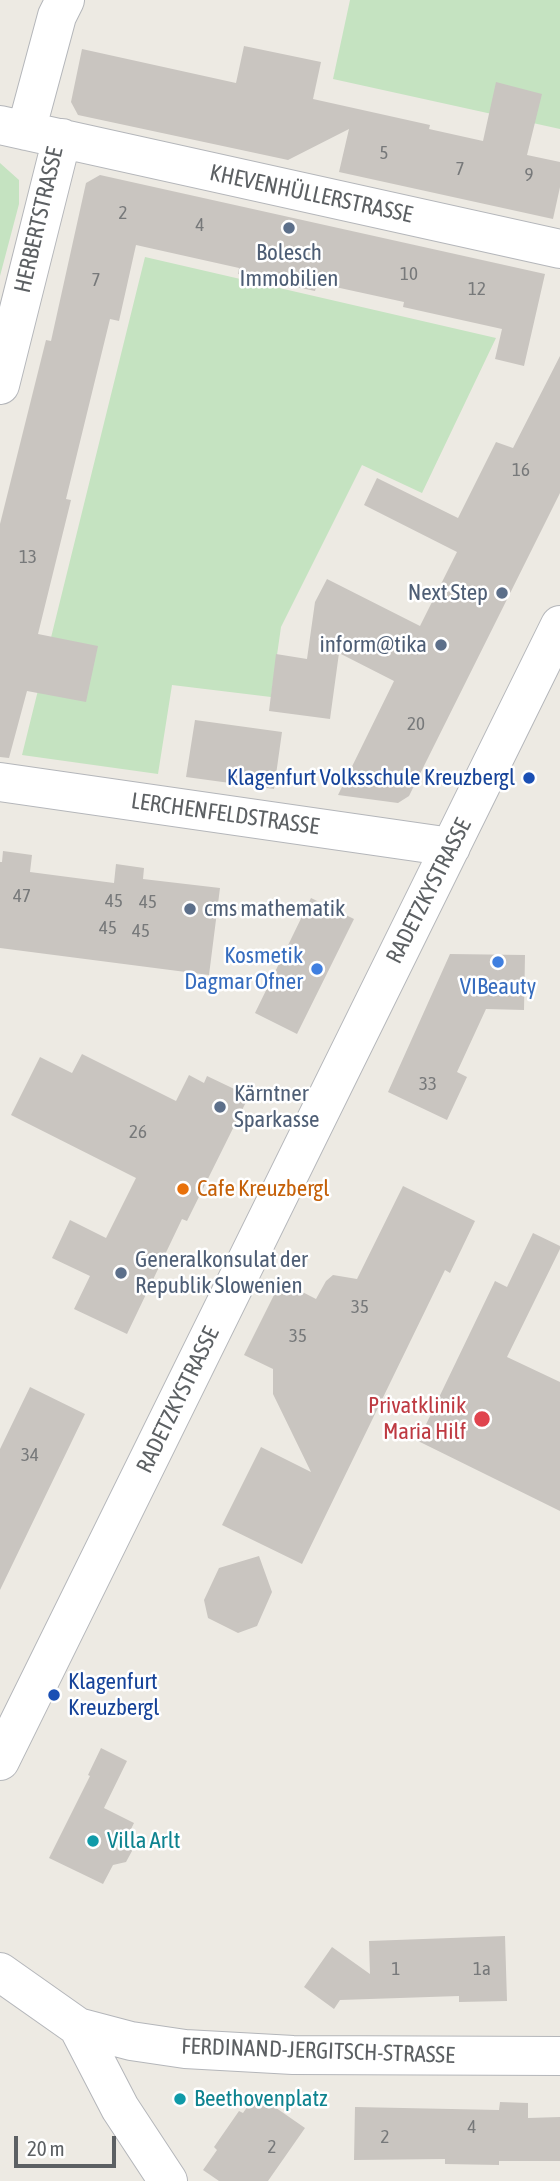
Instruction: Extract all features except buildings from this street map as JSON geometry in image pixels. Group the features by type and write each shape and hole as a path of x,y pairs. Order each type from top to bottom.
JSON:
{"street":[{"name":"HERBERTSTRASSE","path":"0,385 29,131 57,16 65,0"},
{"name":"KHEVENHÜLLERSTRASSE","path":"29,131 560,249"},
{"name":"RADETZKYSTRASSE","path":"0,1760 560,625"},
{"name":"LERCHENFELDSTRASSE","path":"0,782 451,847"},
{"path":"0,1972 78,2027 120,2108 168,2181"},
{"name":"FERDINAND-JERGITSCH-STRASSE","path":"78,2027 131,2041 185,2049 293,2055 560,2056"}],"green space":[{"path":"350,0 560,0 560,129 333,79"},
{"path":"0,163 19,180 19,204 0,276"},
{"path":"145,257 496,338 422,493 362,465 281,627 271,697 172,685 158,774 22,755"}],"place":[{"name":"Bolesch Immobilien","path":"289,228"},
{"name":"Next Step","path":"502,593"},
{"name":"inform@tika","path":"441,645"},
{"name":"Klagenfurt Volksschule Kreuzbergl","path":"529,778"},
{"name":"cms mathematik","path":"190,909"},
{"name":"VIBeauty","path":"498,962"},
{"name":"Kosmetik Dagmar Ofner","path":"317,969"},
{"name":"Kärntner Sparkasse","path":"220,1107"},
{"name":"Cafe Kreuzbergl","path":"183,1189"},
{"name":"Generalkonsulat der Republik Slowenien","path":"121,1273"},
{"name":"Privatklinik Maria Hilf","path":"482,1419"},
{"name":"Klagenfurt Kreuzbergl","path":"54,1695"},
{"name":"Villa Arlt","path":"93,1841"},
{"name":"Beethovenplatz","path":"180,2099"}]}
